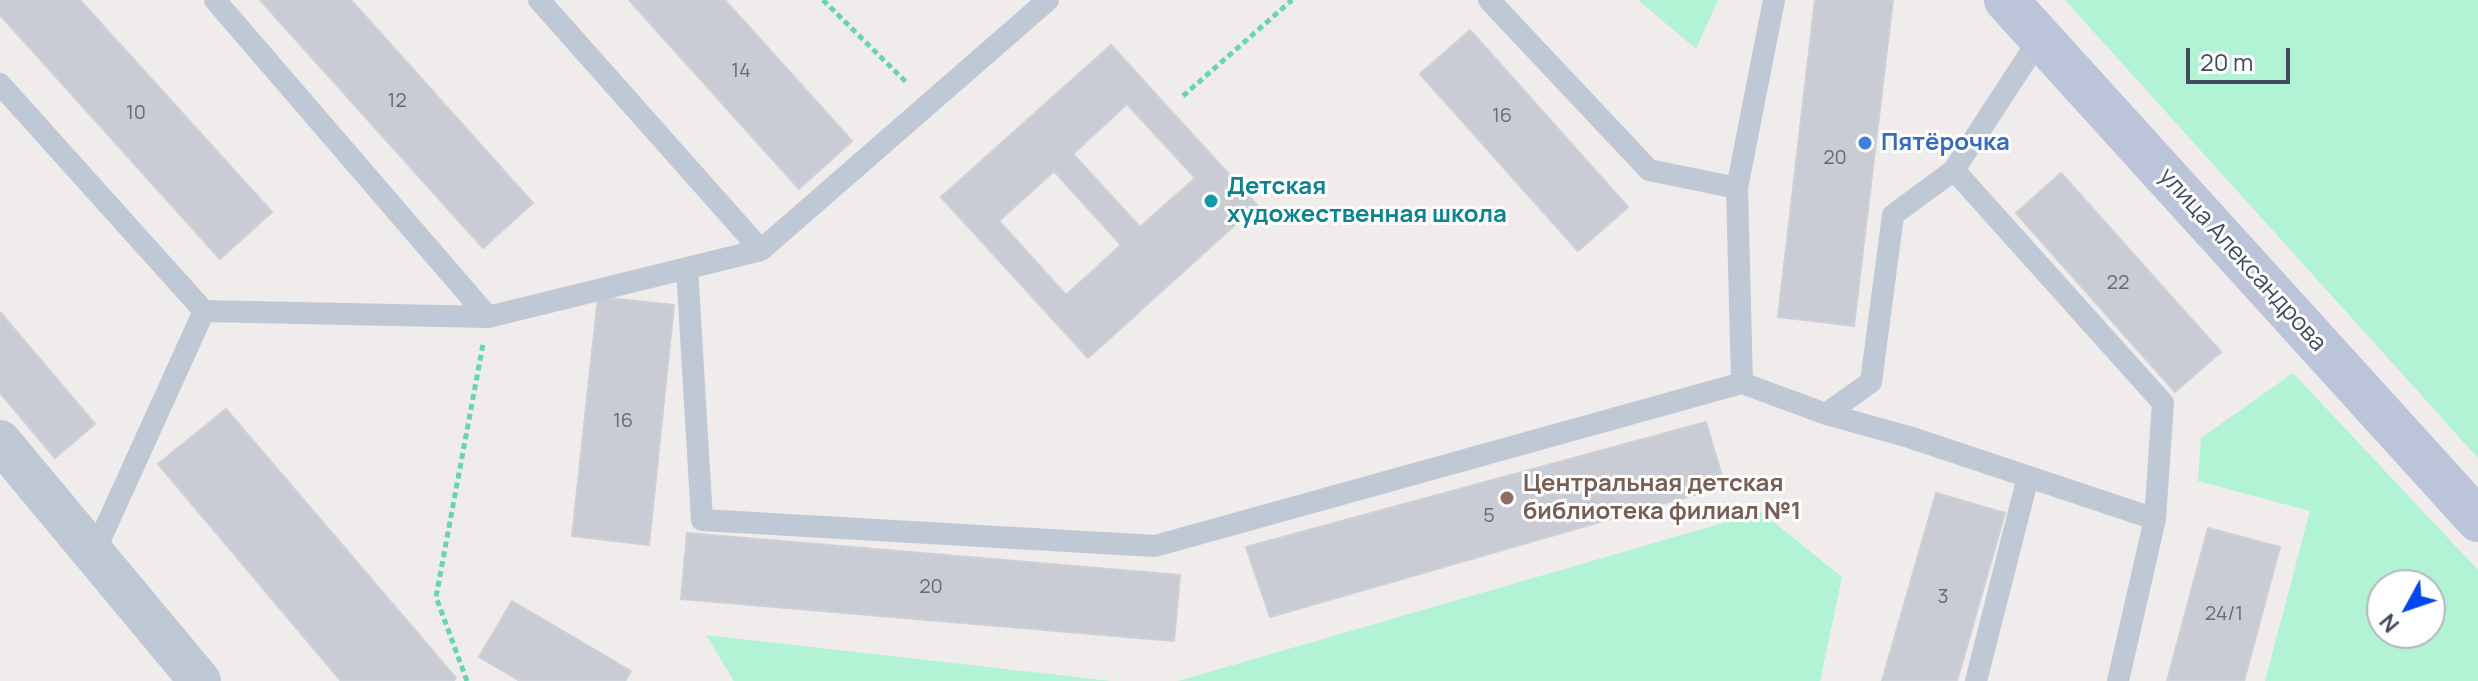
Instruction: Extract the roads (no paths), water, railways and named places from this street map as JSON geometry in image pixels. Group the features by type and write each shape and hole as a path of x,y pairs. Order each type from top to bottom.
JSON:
{"street":[{"name":"улица Александрова","path":"2006,0 2478,520"},
{"path":"0,441 200,681"}],"lane":[{"path":"215,0 488,317"},
{"path":"539,0 761,250"},
{"path":"0,84 204,311 488,317 761,250 1048,0"},
{"path":"1489,0 1649,170 1737,188"},
{"path":"1742,383 1737,188 1774,0"},
{"path":"1826,414 1871,382 1893,215 1954,170 2040,38"},
{"path":"1954,170 2163,403 2155,519 2118,681"},
{"path":"687,268 702,520 1155,546 1742,383 1826,414 1909,437 2155,519"},
{"path":"94,553 204,311"},
{"path":"1976,681 2028,477"}],"place":[{"name":"Пятёрочка","path":"1865,143"},
{"name":"Детская художественная школа","path":"1211,201"},
{"name":"Центральная детская библиотека филиал №1","path":"1507,498"}]}
